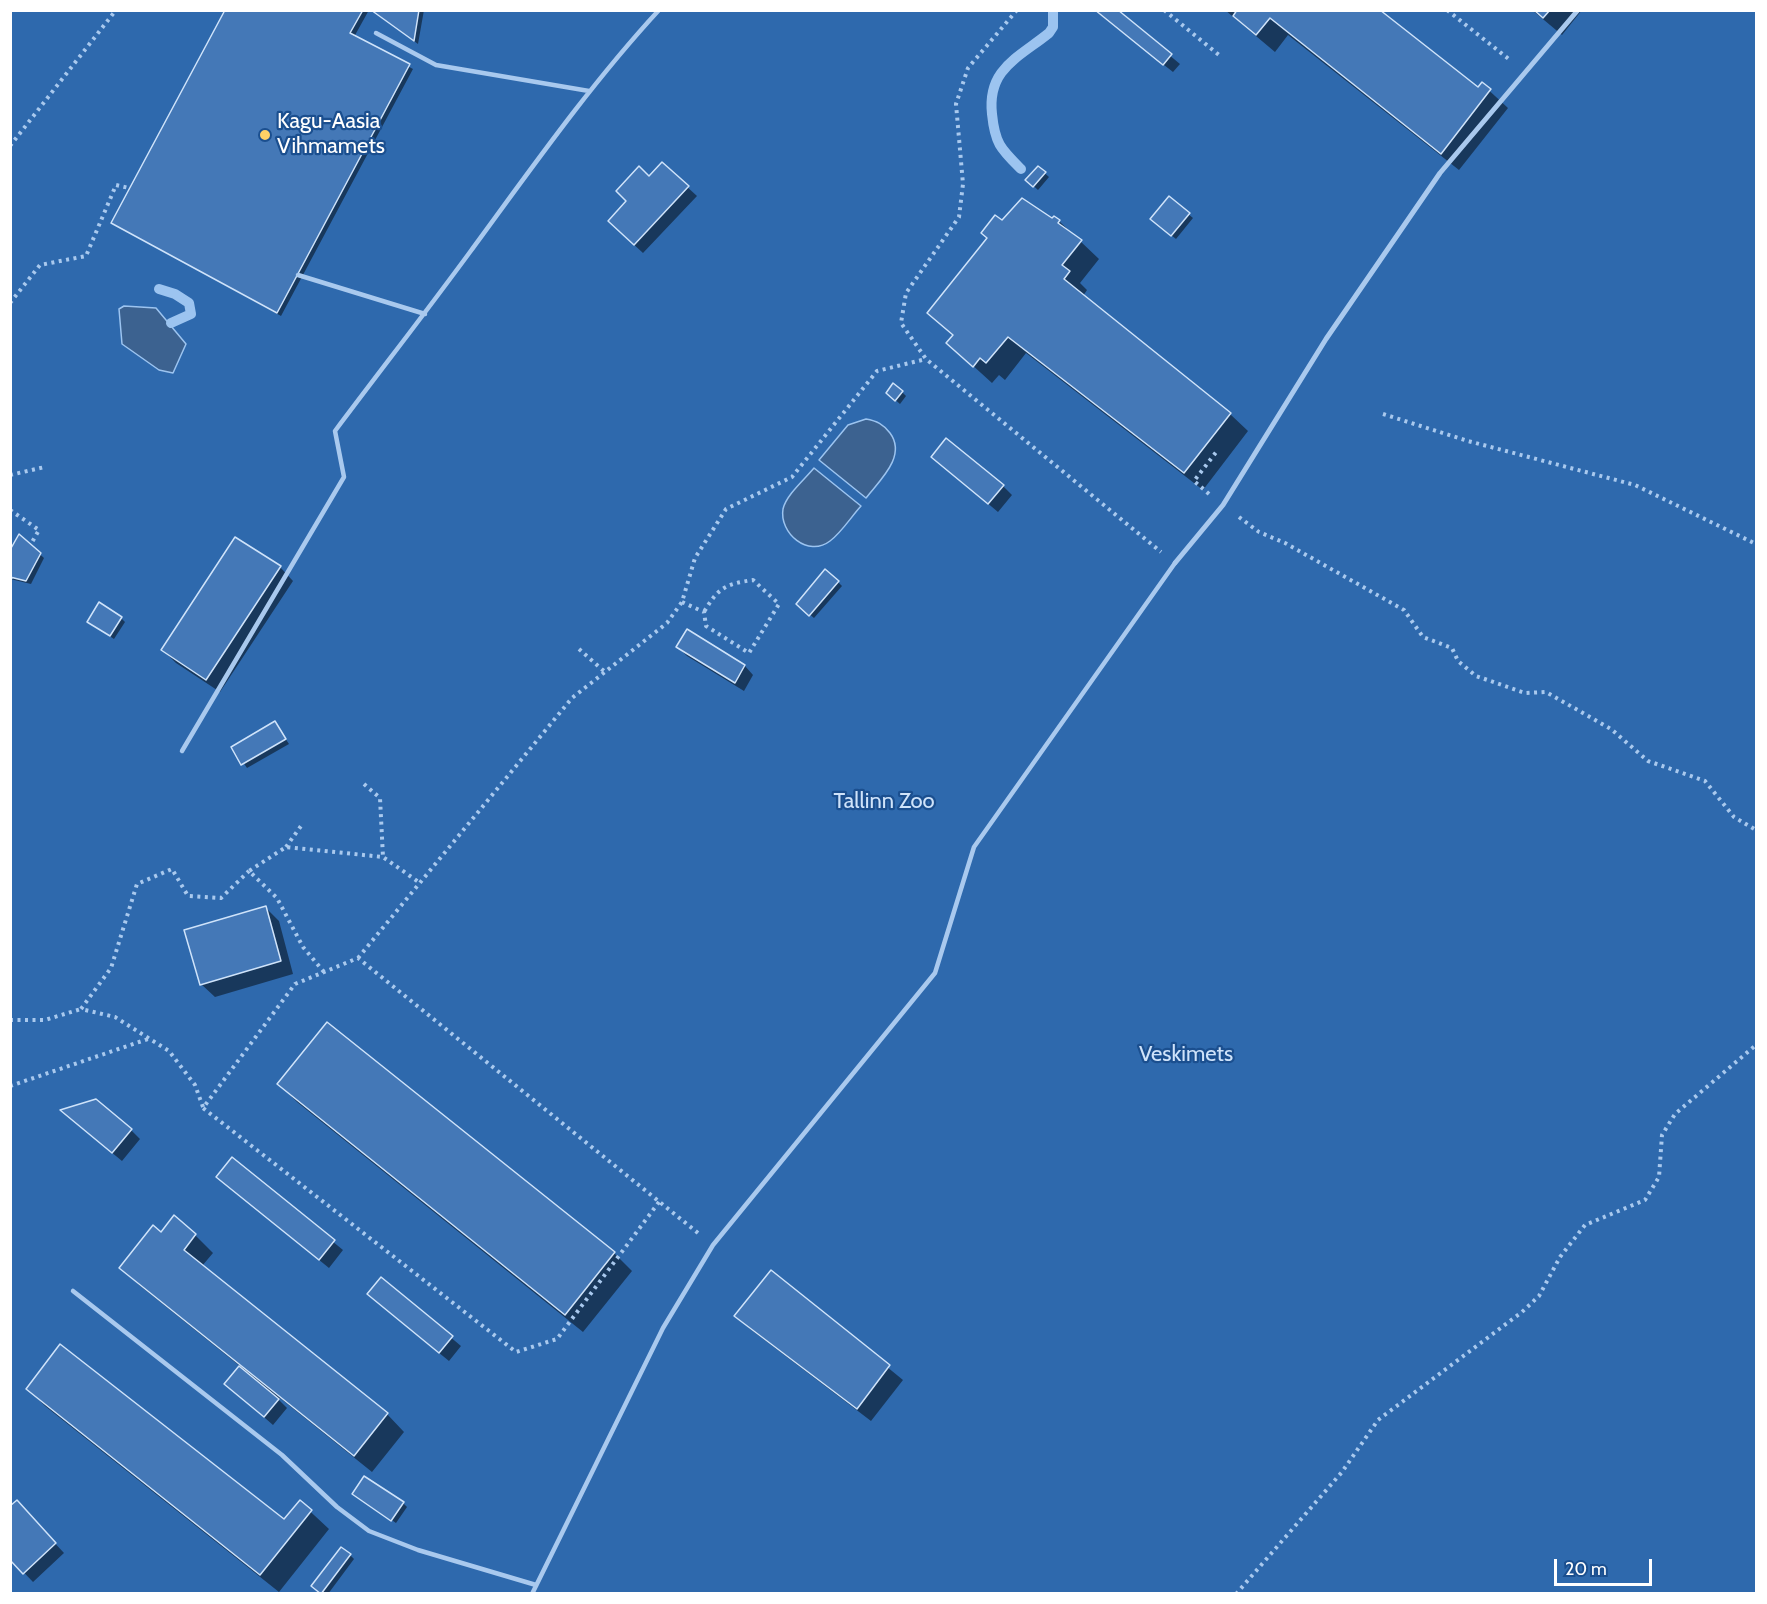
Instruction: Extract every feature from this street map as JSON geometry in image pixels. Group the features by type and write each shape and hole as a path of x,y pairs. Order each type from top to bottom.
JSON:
{"street":[{"path":"1175,563 1223,504 1326,339 1440,173 1578,10"}],"lane":[{"path":"182,751 344,477 335,431 425,314 589,91 616,56 659,10"},
{"path":"376,33 436,65 589,91"},
{"path":"298,275 425,314"},
{"path":"532,1593 663,1328 713,1245 935,973 974,847 1175,563"},
{"path":"73,1291 282,1455 337,1507 369,1531 418,1550 536,1585"}],"path":[{"path":"10,146 116,10"},
{"path":"1017,10 968,68 956,104 963,184 959,218 906,292 901,323 926,359 1175,563"},
{"path":"1164,10 1219,55"},
{"path":"1447,10 1525,71"},
{"path":"10,303 40,265 86,256 116,185 129,188"},
{"path":"203,1108 295,984 358,958 572,699 667,623 682,602 694,558 726,509 792,477 877,371 926,359"},
{"path":"1383,414 1468,441 1635,485 1756,544"},
{"path":"1216,451 1194,481 1223,504"},
{"path":"10,475 45,467"},
{"path":"10,510 39,530 31,544"},
{"path":"1231,511 1259,532 1284,543 1404,610 1423,637 1452,648 1458,661 1476,676 1525,693 1546,692 1611,729 1648,761 1705,781 1734,817 1756,830"},
{"path":"753,580 779,604 749,652 706,626 704,612 716,592 734,583 753,580"},
{"path":"682,602 704,612"},
{"path":"579,649 605,672"},
{"path":"364,784 380,798 383,857"},
{"path":"81,1009 111,968 137,884 172,869 188,896 221,898 249,871 286,847 301,826"},
{"path":"286,847 383,857 420,883"},
{"path":"249,871 277,898 303,947 324,972"},
{"path":"358,958 713,1245"},
{"path":"10,1020 45,1020 81,1009 115,1017 170,1051 195,1085 203,1108 516,1352 557,1339 659,1202"},
{"path":"10,1086 148,1039"},
{"path":"1236,1593 1342,1472 1378,1420 1522,1312 1539,1296 1560,1257 1585,1225 1645,1200 1659,1177 1662,1135 1675,1114 1756,1045"}],"green space":[{"name":"Tallinn Zoo","path":"10,11 1756,11 1756,1592 11,1593"}],"shaded area":[{"path":"124,306 156,308 186,344 173,373 159,370 122,344 119,309"},
{"path":"866,419 880,423 890,433 895,450 890,467 866,498 819,460 848,425"},
{"path":"814,468 861,506 834,538 813,547 804,545 790,534 783,518 783,509 792,493"}],"building":[{"name":"Kagu-Aasia Vihmamets","path":"225,10 363,10 350,33 410,64 277,313 111,223"},
{"path":"371,10 419,10 414,41"},
{"path":"1095,10 1118,10 1172,54 1163,65"},
{"path":"1237,10 1380,10 1478,87 1482,82 1491,89 1441,154 1270,18 1256,35 1233,16"},
{"path":"1534,10 1550,10 1543,18"},
{"path":"662,162 689,186 634,245 608,221 626,201 616,191 639,166 649,176"},
{"path":"1038,166 1046,172 1033,187 1025,180"},
{"path":"1169,196 1190,213 1171,236 1150,219"},
{"path":"1022,198 1052,218 1054,216 1060,220 1058,223 1082,240 1062,265 1070,271 1064,279 1231,413 1184,473 1008,337 986,363 980,358 973,367 946,343 953,335 927,313 987,238 981,233 995,215 1002,220"},
{"path":"893,383 903,391 895,401 886,393"},
{"path":"946,438 1004,485 988,504 931,457"},
{"path":"19,534 41,553 26,581 10,577 10,550"},
{"path":"235,537 281,566 206,680 161,650"},
{"path":"825,569 839,581 809,616 796,604"},
{"path":"99,602 122,617 110,636 87,622"},
{"path":"687,629 745,665 735,683 676,647"},
{"path":"275,721 286,739 241,765 231,747"},
{"path":"266,906 281,961 200,985 184,930"},
{"path":"327,1022 615,1252 565,1315 277,1084"},
{"path":"96,1099 132,1129 112,1153 60,1110"},
{"path":"232,1157 335,1240 319,1260 216,1177"},
{"path":"174,1215 196,1234 184,1250 388,1413 354,1456 119,1268 153,1225 161,1232"},
{"path":"771,1270 890,1365 857,1409 734,1316"},
{"path":"381,1277 453,1336 439,1353 367,1294"},
{"path":"60,1344 284,1519 300,1500 312,1510 260,1575 26,1389"},
{"path":"239,1366 279,1399 264,1417 224,1384"},
{"path":"364,1476 404,1502 391,1521 352,1494"},
{"path":"17,1500 56,1543 23,1574 10,1560 10,1506"},
{"path":"341,1547 351,1554 321,1594 311,1586"}],"waterway":[{"path":"1021,169 1004,151 997,139 992,114 994,86 1007,66 1049,33 1053,27 1053,10"},
{"path":"159,289 175,294 189,303 191,314 171,323"}],"place":[{"name":"Kagu-Aasia Vihmamets","path":"265,135"}],"park label":[{"name":"Veskimets","path":"1186,1055"}]}
